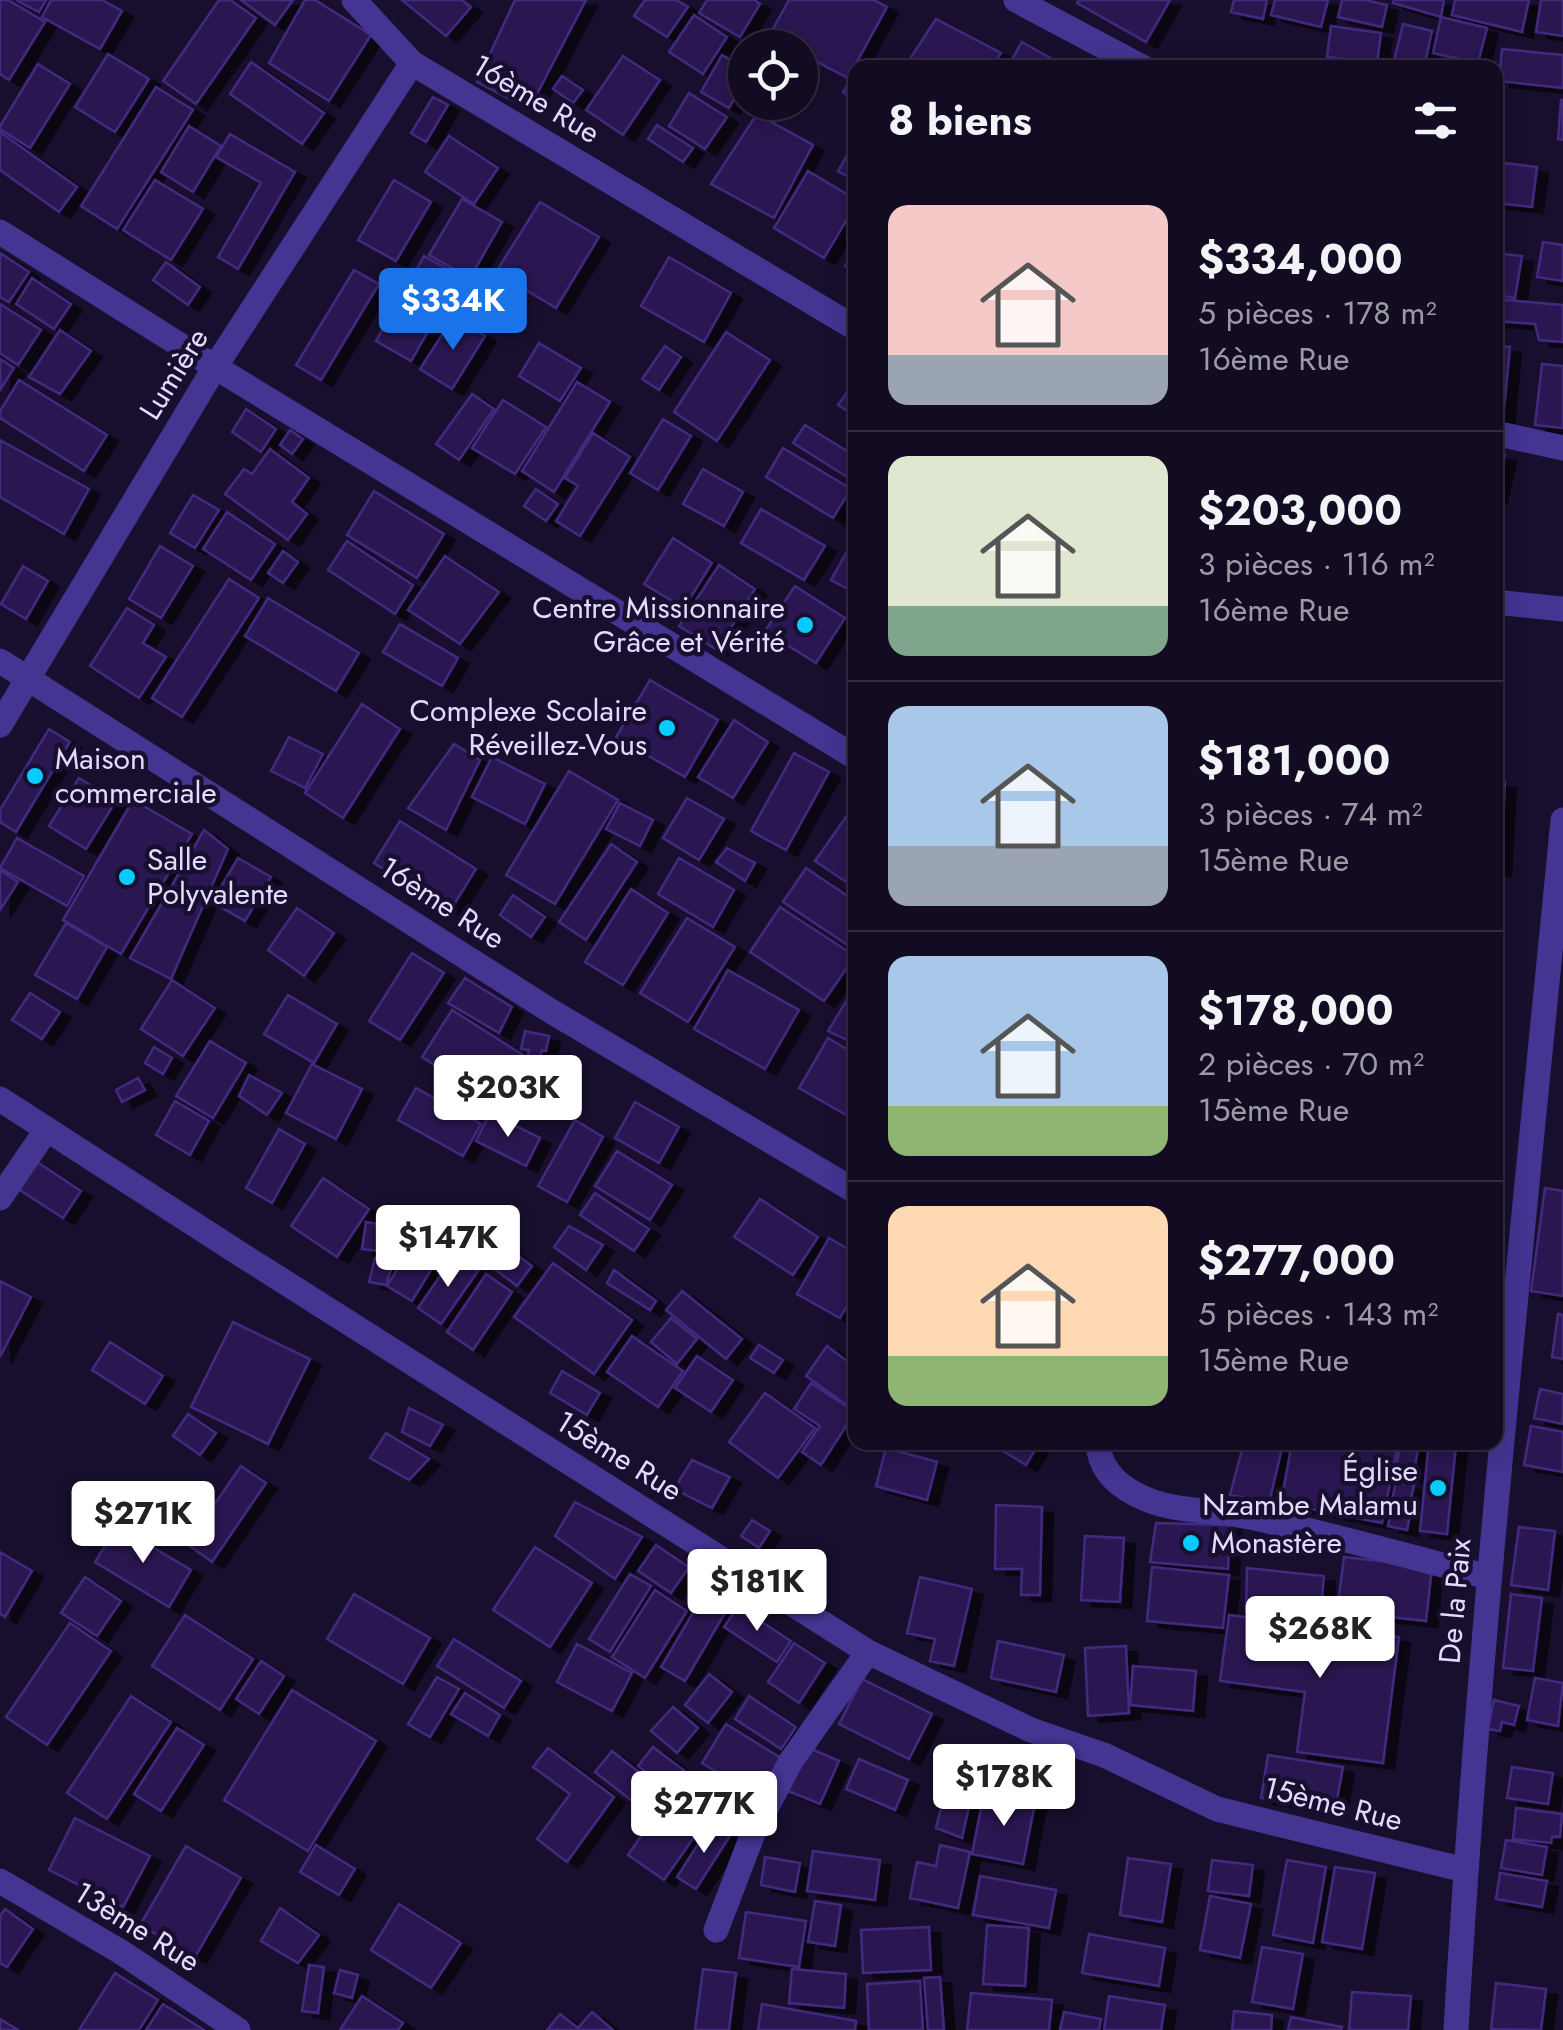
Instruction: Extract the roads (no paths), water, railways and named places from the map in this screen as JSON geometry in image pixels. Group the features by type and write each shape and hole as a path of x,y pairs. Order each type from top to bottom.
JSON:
{"street":[{"name":"16ème Rue","path":"354,0 412,63 848,324"},
{"path":"1016,0 1129,60"},
{"name":"Lumière","path":"0,725 216,367 412,63"},
{"path":"0,232 848,753"},
{"path":"1503,435 1563,448"},
{"path":"1503,603 1563,609"},
{"name":"16ème Rue","path":"0,660 549,1010 848,1187"},
{"name":"De la Paix","path":"1503,1442 1563,820"},
{"name":"15ème Rue","path":"0,1099 868,1652 1031,1730 1104,1755 1217,1809 1465,1870"},
{"path":"0,1198 47,1129"},
{"path":"1099,1450 1108,1475 1134,1494 1159,1504 1246,1516 1490,1577"},
{"name":"De la Paix","path":"1456,2030 1465,1870 1502,1450"},
{"path":"716,1930 754,1831 791,1760 868,1652"},
{"name":"13ème Rue","path":"0,1881 121,1952 238,2030"}],"place":[{"name":"Centre Missionnaire Grâce et Vérité","path":"805,625"},
{"name":"Complexe Scolaire Réveillez-Vous","path":"667,728"},
{"name":"Maison commerciale","path":"35,776"},
{"name":"Salle Polyvalente","path":"127,877"},
{"name":"Église Nzambe Malamu","path":"1438,1488"},
{"name":"Monastère","path":"1191,1543"}]}
